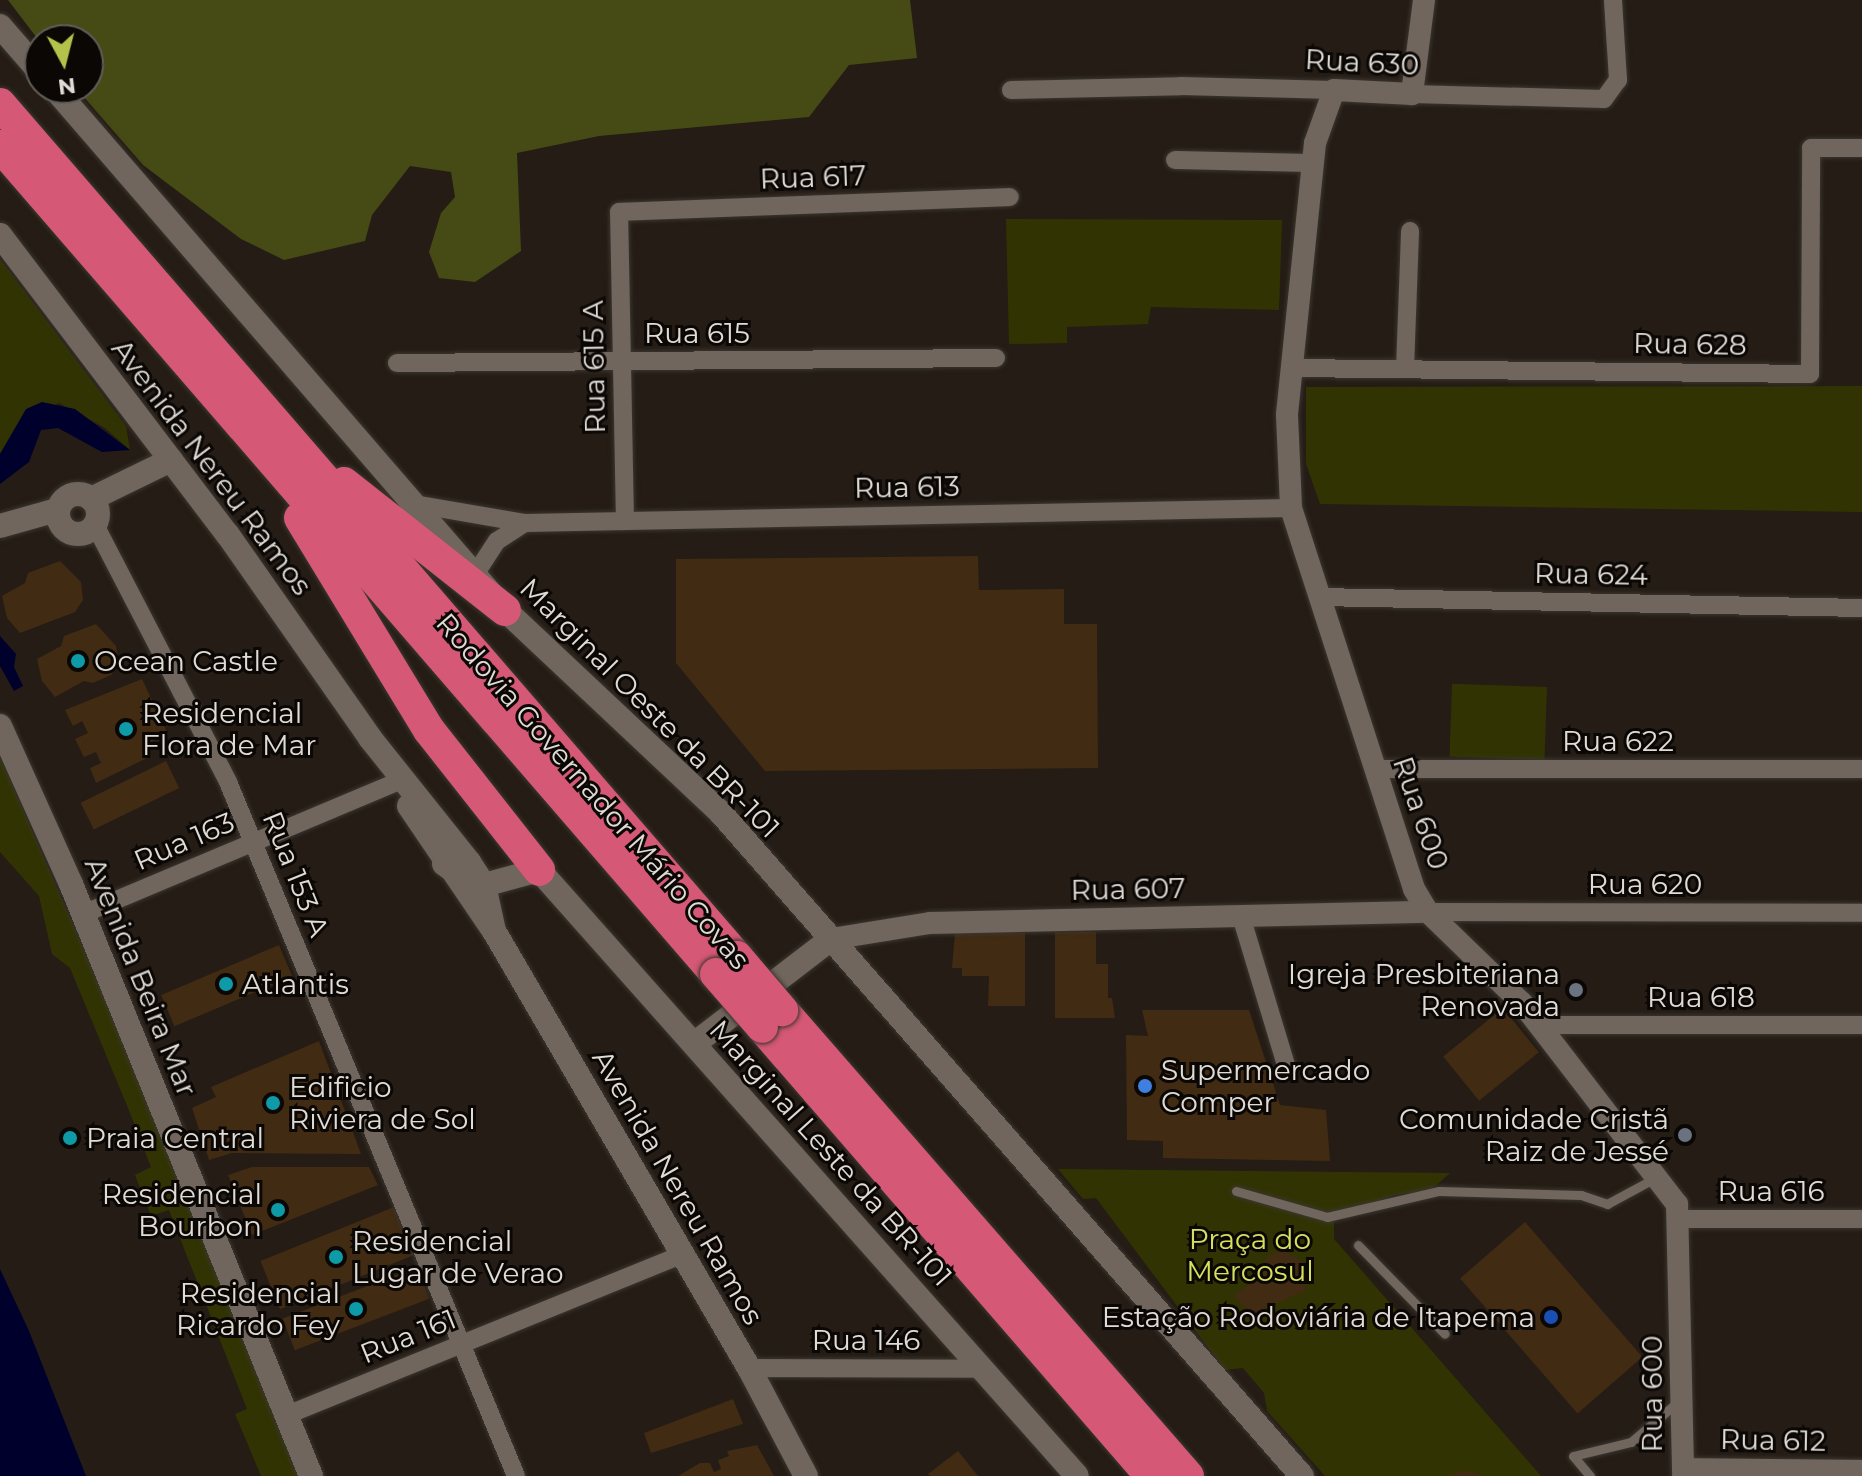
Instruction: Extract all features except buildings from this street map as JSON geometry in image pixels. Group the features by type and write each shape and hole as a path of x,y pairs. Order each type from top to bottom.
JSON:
{"highway":[{"name":"Rodovia Governador Mário Covas","path":"0,104 278,450"},
{"name":"Rodovia Governador Mário Covas","path":"0,146 278,450 727,966 1151,1476"},
{"path":"278,450 505,610"},
{"path":"278,450 405,694 539,870"},
{"name":"Rodovia Governador Mário Covas","path":"772,1018 1188,1476"}],"main road":[{"path":"0,26 24,54"},
{"name":"Marginal Oeste da BR-101","path":"68,104 363,451 420,505 505,610 720,812 1302,1476"},
{"name":"Avenida Nereu Ramos","path":"0,235 171,460 370,738 484,885 494,931"},
{"path":"0,526 57,510 67,496 91,499 171,460"},
{"path":"57,510 67,532 82,534 95,525 98,512 91,499"},
{"name":"Avenida Beira Mar","path":"0,726 83,914 311,1476"},
{"name":"Avenida Nereu Ramos","path":"370,738 444,864 494,931 749,1368 806,1476"},
{"path":"444,864 474,885 539,870"},
{"name":"Marginal Leste da BR-101","path":"539,870 1077,1476"},
{"path":"694,1044 831,939"}],"street":[{"path":"1412,94 1424,0"},
{"name":"Rua 630","path":"1011,90 1181,86 1604,99 1618,80 1613,0"},
{"name":"Rua 600","path":"1334,90 1312,163 1291,368 1286,451 1291,508 1414,889 1428,912 1507,985 1541,1025 1658,1176 1681,1219 1683,1472"},
{"name":"Rua 628","path":"1291,368 1810,374 1811,148 1862,148"},
{"path":"1175,160 1312,163"},
{"name":"Rua 617","path":"619,212 1010,197"},
{"name":"Rua 615 A","path":"619,212 625,521"},
{"path":"1405,369 1410,231"},
{"name":"Rua 615","path":"397,363 996,358"},
{"name":"Rua 613","path":"420,505 525,523 1291,508"},
{"path":"476,573 497,541 525,523"},
{"name":"Rua 153 A","path":"95,525 217,756 516,1476"},
{"name":"Rua 624","path":"1319,597 1862,608"},
{"name":"Rua 622","path":"1374,769 1862,769"},
{"name":"Rua 163","path":"83,914 395,783"},
{"name":"Rua 607","path":"831,939 930,923 1428,912"},
{"name":"Rua 620","path":"1428,912 1862,913"},
{"path":"1241,916 1286,1065"},
{"name":"Rua 618","path":"1541,1025 1862,1025"},
{"name":"Rua 616","path":"1681,1219 1862,1219"},
{"name":"Rua 161","path":"287,1415 683,1254"},
{"name":"Rua 146","path":"749,1368 984,1369"},
{"name":"Rua 612","path":"1683,1472 1862,1469"}],"lane":[{"path":"1236,1191 1327,1217 1439,1191 1581,1195 1607,1204 1658,1176"},
{"path":"1358,1245 1445,1334"},
{"path":"1590,1476 1573,1456 1631,1442 1682,1398"}],"green space":[{"path":"8,0 910,0 917,58 849,65 809,117 599,136 517,153 521,251 475,282 439,278 429,252 441,213 455,197 451,172 410,166 372,215 365,241 284,260 241,239 143,165 90,104 104,104 104,24 26,24"},
{"path":"1006,219 1282,220 1279,310 1151,307 1148,324 1067,327 1067,343 1009,344"},
{"path":"0,259 126,426 130,450 105,428 59,403 18,425 0,454"},
{"path":"1862,386 1862,512 1320,504 1306,464 1306,387"},
{"path":"1452,684 1547,687 1544,760 1450,757"},
{"path":"0,757 105,998 299,1476 261,1476 235,1414 247,1409 169,1210 151,1216 135,1175 151,1167 70,968 52,954 39,896 0,852"},
{"name":"Praça do Mercosul","path":"1058,1169 1450,1173 1431,1190 1395,1195 1334,1216 1334,1239 1541,1476 1325,1476 1267,1411 1264,1393 1243,1368 1225,1370 1096,1198 1083,1199"}],"water":[{"path":"42,402 75,409 130,450 102,452 58,428 41,430 29,462 0,484 0,454 26,409"},
{"path":"0,636 16,654 14,667 23,686 14,691 0,666"},
{"path":"0,1269 29,1331 86,1476 0,1476"}],"place":[{"name":"Ocean Castle","path":"78,661"},
{"name":"Residencial Flora de Mar","path":"126,729"},
{"name":"Atlantis","path":"226,984"},
{"name":"Igreja Presbiteriana Renovada","path":"1576,990"},
{"name":"Supermercado Comper","path":"1145,1086"},
{"name":"Edificio Riviera de Sol","path":"273,1103"},
{"name":"Comunidade Cristã Raiz de Jessé","path":"1685,1135"},
{"name":"Praia Central","path":"70,1138"},
{"name":"Residencial Bourbon","path":"278,1210"},
{"name":"Residencial Lugar de Verao","path":"336,1257"},
{"name":"Residencial Ricardo Fey","path":"356,1309"},
{"name":"Estação Rodoviária de Itapema","path":"1551,1317"}]}
